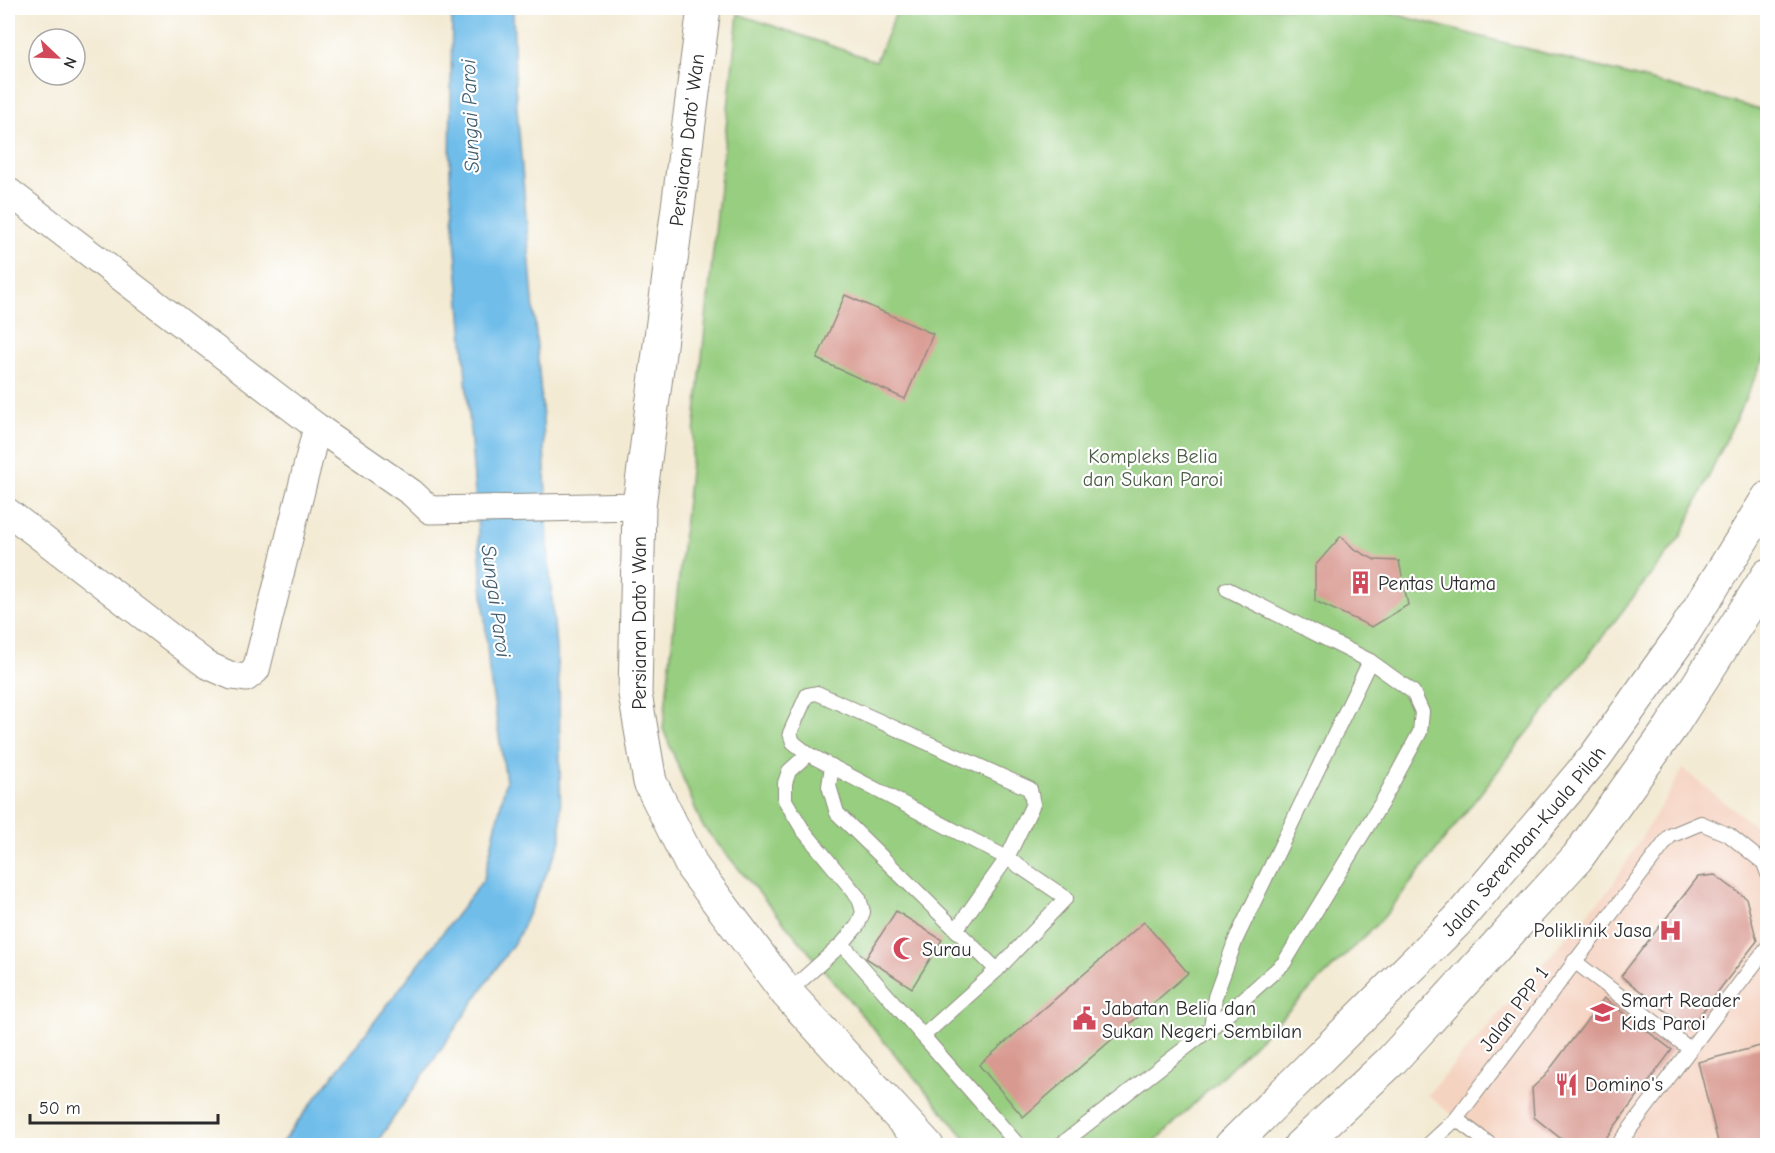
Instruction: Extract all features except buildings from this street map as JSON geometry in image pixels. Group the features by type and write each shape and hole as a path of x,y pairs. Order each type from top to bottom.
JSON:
{"main road":[{"name":"Persiaran Dato' Wan","path":"704,8 639,506 635,694 650,782 693,868 787,993 927,1146"},
{"name":"Jalan Seremban-Kuala Pilah","path":"1231,1146 1457,921 1596,757 1683,634 1767,498"},
{"path":"1300,1146 1391,1061 1577,858 1671,727 1765,587"}],"street":[{"path":"8,191 317,428 412,492 430,510 639,506"},
{"path":"8,512 207,664 232,676 246,678 256,670 317,428"}],"lane":[{"path":"1059,1146 1211,1028 1284,963 1382,802 1420,732 1422,712 1413,693 1370,661 1227,589"},
{"path":"1211,1028 1215,997 1236,939 1370,661"},
{"path":"923,1036 997,970 1066,898 1007,858 808,754 793,742 790,733 807,695 817,693 1030,789 1033,804 1007,858 956,930"},
{"path":"787,993 842,944 858,925 862,912 859,898 803,830 785,800 785,783 789,771 808,754"},
{"path":"832,766 829,786 837,813 997,970"},
{"name":"Jalan PPP 1","path":"1427,1146 1456,1119 1670,836 1701,823 1729,835 1764,863 1767,874"},
{"path":"842,944 1018,1146"},
{"path":"1617,1146 1767,946"},
{"path":"1574,961 1690,1049"},
{"path":"1456,1119 1492,1146"}],"shaded area":[{"path":"1683,769 1767,836 1767,1145 1491,1145 1427,1095 1612,886"}],"green space":[{"name":"Kompleks Belia dan Sukan Paroi","path":"898,8 1371,8 1767,111 1767,352 1681,536 1384,917 1152,1145 971,1145 702,825 663,729 738,14 876,61"}],"water":[{"name":"Sungai Paroi","path":"452,8 513,8 515,85 543,419 548,548 559,687 561,841 518,937 375,1145 279,1146 484,879 506,781 489,671 450,175"}],"place":[{"name":"Pentas Utama","path":"1360,583"},
{"name":"Poliklinik Jasa","path":"1670,930"},
{"name":"Surau","path":"904,949"},
{"name":"Smart Reader Kids Paroi","path":"1603,1012"},
{"name":"Jabatan Belia dan Sukan Negeri Sembilan","path":"1084,1019"},
{"name":"Domino's","path":"1567,1084"}]}
